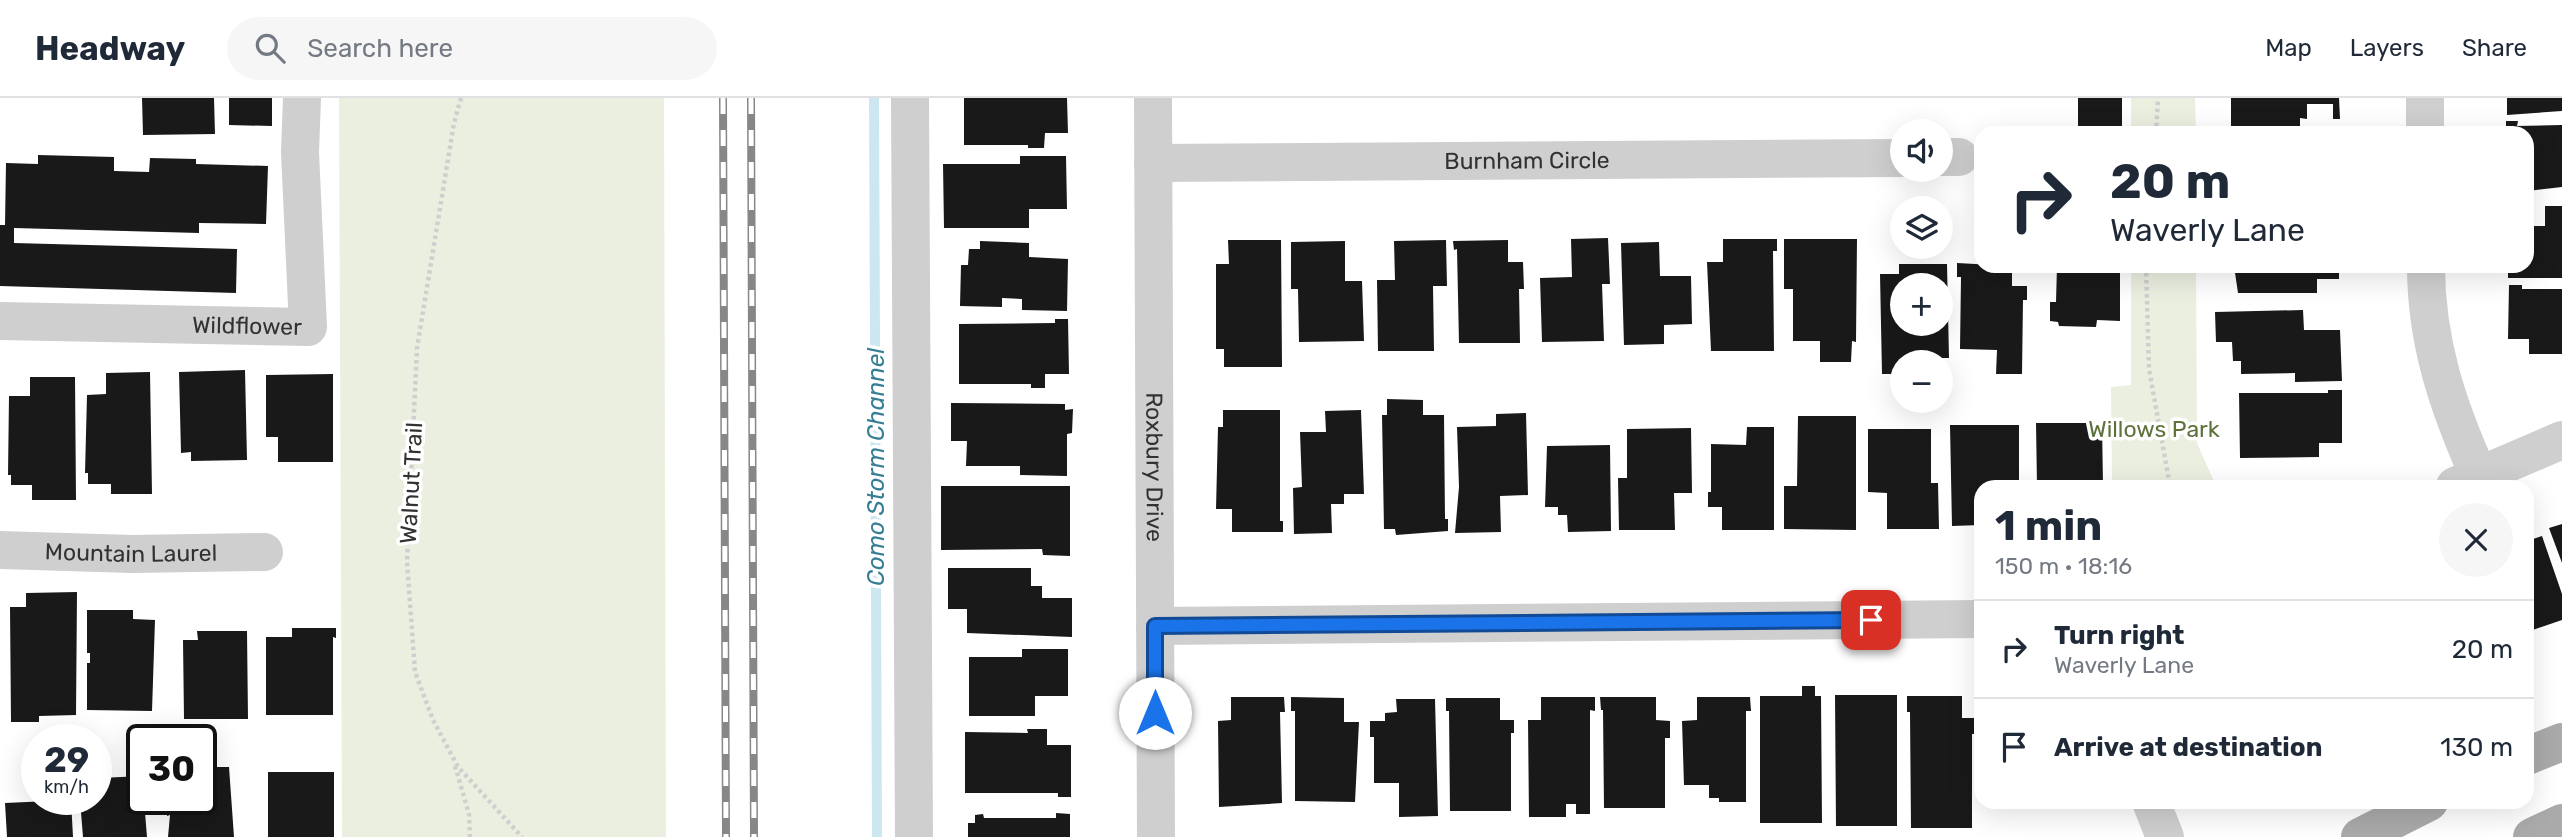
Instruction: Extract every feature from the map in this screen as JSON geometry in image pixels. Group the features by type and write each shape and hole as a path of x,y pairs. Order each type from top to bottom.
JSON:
{"main road":[{"path":"2534,753 2562,742"},
{"path":"2360,837 2416,809"},
{"path":"2532,837 2562,823"}],"street":[{"name":"Wildflower","path":"0,321 308,327 300,152 303,98"},
{"path":"910,98 914,837"},
{"name":"Roxbury Drive","path":"1153,98 1156,837"},
{"path":"2425,98 2425,126"},
{"name":"Burnham Circle","path":"1153,163 1890,158"},
{"path":"2426,273 2426,309 2438,370 2458,431 2467,480"},
{"path":"2469,480 2562,440"},
{"name":"Mountain Laurel","path":"0,551 132,554 264,552"},
{"path":"1155,626 1974,620"},
{"path":"2154,809 2165,837"}],"path":[{"name":"Walnut Trail","path":"461,98 454,123 417,348 407,562 415,672 458,767 522,837"},
{"path":"2156,126 2158,98"},
{"path":"2146,273 2149,369 2169,480"},
{"path":"451,755 469,814 470,837"}],"green space":[{"path":"339,98 664,98 666,837 342,837"},
{"path":"2131,98 2195,98 2196,126 2131,126"},
{"name":"Willows Park","path":"2131,273 2196,273 2197,443 2213,480 2112,480 2111,387 2131,385"}],"building":[{"path":"142,98 214,98 215,134 143,135"},
{"path":"229,98 272,98 272,126 229,125"},
{"path":"964,98 1067,98 1068,133 1045,133 1044,148 1028,148 1028,145 964,145"},
{"path":"2078,98 2122,98 2122,126 2078,126"},
{"path":"2231,98 2339,98 2340,119 2333,119 2333,104 2307,104 2307,119 2300,118 2300,126 2231,126"},
{"path":"2507,98 2562,98 2562,111 2507,115"},
{"path":"2506,121 2518,121 2517,126 2506,126"},
{"path":"2562,125 2562,187 2534,190 2534,126 2517,126"},
{"path":"38,155 114,157 114,171 149,172 150,158 196,159 196,164 268,166 266,224 199,223 199,233 14,228 14,243 237,249 236,293 0,286 0,225 5,225 6,163 38,164"},
{"path":"1020,156 1066,156 1067,209 1029,209 1029,228 944,228 943,164 1020,164"},
{"path":"2545,206 2562,206 2562,278 2508,278 2508,273 2534,273 2534,226 2545,226"},
{"path":"1608,238 1610,284 1602,284 1604,341 1542,342 1540,278 1572,277 1571,239"},
{"path":"1723,239 1777,239 1777,251 1773,251 1774,351 1711,351 1707,262 1723,262"},
{"path":"1784,239 1857,239 1856,342 1852,341 1851,362 1820,362 1820,341 1793,341 1793,289 1784,289"},
{"path":"1228,240 1281,240 1282,367 1224,367 1224,349 1216,349 1216,264 1229,264"},
{"path":"1446,240 1447,286 1433,286 1434,351 1378,351 1377,280 1395,280 1394,241"},
{"path":"1508,240 1508,262 1523,262 1524,289 1519,289 1520,343 1459,343 1457,249 1454,250 1453,241"},
{"path":"980,241 1029,243 1029,257 1068,259 1067,311 1022,310 1022,299 1002,298 1002,307 960,306 961,265 968,265 969,249 980,249"},
{"path":"1345,241 1345,281 1362,281 1364,341 1299,342 1298,289 1291,289 1291,242"},
{"path":"1659,242 1660,276 1691,276 1692,324 1664,325 1664,344 1624,345 1621,243"},
{"path":"1957,263 1974,264 1974,273 2012,273 2012,286 2027,286 2027,300 2023,300 2022,374 1996,374 1997,350 1960,349 1961,277 1957,277"},
{"path":"1899,264 1947,264 1947,273 1899,273"},
{"path":"2057,273 2120,273 2120,321 2097,320 2096,327 2059,326 2058,322 2050,321 2050,302 2056,302"},
{"path":"2235,273 2339,273 2339,279 2317,279 2317,293 2238,293"},
{"path":"1880,274 1890,274 1890,336 1949,336 1949,350 1890,350 1890,374 1882,374"},
{"path":"2509,285 2522,285 2522,289 2562,289 2562,354 2529,354 2529,339 2508,339"},
{"path":"2303,310 2304,330 2340,330 2342,381 2295,382 2295,373 2241,374 2241,361 2233,361 2232,342 2216,342 2215,312"},
{"path":"1055,319 1068,319 1069,374 1045,374 1045,388 1031,388 1031,384 959,384 959,324 1055,323"},
{"path":"245,370 247,460 191,461 191,452 181,453 179,372"},
{"path":"150,372 152,494 111,494 111,484 88,484 88,473 85,473 87,395 106,394 106,373"},
{"path":"333,374 333,462 278,462 278,437 266,437 266,375"},
{"path":"30,377 75,377 76,500 32,500 32,485 11,485 11,475 8,475 9,396 30,396"},
{"path":"2328,390 2342,390 2342,443 2319,443 2319,457 2240,458 2239,393 2328,393"},
{"path":"1387,399 1423,400 1423,415 1444,415 1445,519 1448,519 1448,531 1396,535 1395,529 1384,529 1382,415 1387,415"},
{"path":"951,403 1065,404 1065,410 1073,409 1072,433 1067,434 1067,476 1020,475 1020,466 966,466 967,441 951,441"},
{"path":"1223,410 1280,410 1280,521 1283,521 1283,532 1232,532 1232,509 1216,509 1218,427 1223,427"},
{"path":"1361,410 1364,494 1344,494 1344,504 1331,504 1332,533 1294,534 1293,488 1302,487 1300,432 1326,432 1325,411"},
{"path":"1526,413 1528,495 1500,496 1501,532 1455,533 1459,487 1457,427 1496,426 1496,414"},
{"path":"1798,416 1856,416 1856,530 1784,529 1784,486 1797,486"},
{"path":"2036,423 2102,423 2103,480 2037,480"},
{"path":"1950,425 2019,425 2019,480 1974,480 1974,525 1952,526"},
{"path":"1747,427 1774,427 1774,530 1722,530 1722,507 1708,507 1708,492 1711,492 1711,444 1746,445"},
{"path":"1691,428 1692,493 1674,493 1675,530 1619,530 1618,478 1627,478 1627,429"},
{"path":"1868,429 1931,429 1931,483 1938,483 1939,529 1887,529 1887,493 1868,492"},
{"path":"1610,445 1611,531 1568,532 1567,515 1558,515 1558,507 1545,507 1547,446"},
{"path":"941,486 1070,486 1070,556 1043,555 1042,549 941,550"},
{"path":"2562,524 2562,563 2549,528"},
{"path":"2542,536 2562,594 2562,620 2534,630 2534,539"},
{"path":"948,568 1031,568 1031,586 1042,586 1042,598 1072,598 1072,637 967,633 967,609 948,609"},
{"path":"77,592 76,715 39,716 39,722 11,722 10,607 26,607 26,593"},
{"path":"87,610 133,610 133,619 155,620 152,711 87,710 87,663 90,663 90,653 87,653"},
{"path":"292,628 336,628 336,638 333,637 333,715 266,715 266,637 292,637"},
{"path":"197,631 247,631 248,719 184,719 183,640 198,640"},
{"path":"1022,649 1068,649 1068,696 1035,696 1035,716 969,716 969,657 1022,657"},
{"path":"1802,686 1815,686 1815,696 1821,696 1822,823 1760,823 1760,696 1802,696"},
{"path":"1835,695 1897,695 1897,826 1836,826"},
{"path":"1907,696 1962,696 1962,718 1974,718 1972,828 1911,828 1910,712 1907,712"},
{"path":"1231,697 1284,697 1285,712 1280,712 1282,803 1219,807 1218,721 1231,720"},
{"path":"1291,697 1344,698 1344,722 1359,722 1355,802 1295,801 1295,711 1291,711"},
{"path":"1541,697 1595,697 1595,711 1590,710 1590,814 1576,814 1576,804 1566,804 1566,817 1529,817 1528,720 1541,720"},
{"path":"1600,697 1656,697 1656,720 1670,721 1670,738 1665,738 1665,808 1604,808 1603,710"},
{"path":"1697,697 1750,697 1751,711 1746,711 1746,802 1719,802 1719,798 1709,798 1709,785 1684,785 1682,721 1697,720"},
{"path":"1446,698 1500,698 1500,720 1514,720 1514,733 1511,733 1511,811 1450,811 1449,711 1446,711"},
{"path":"1396,699 1435,699 1438,816 1399,817 1399,783 1374,783 1374,737 1370,737 1370,721 1385,721 1385,713 1397,712"},
{"path":"1027,729 1047,729 1047,745 1071,745 1071,797 1058,797 1058,793 965,793 965,732 1028,733"},
{"path":"217,767 229,767 234,837 168,837 170,815 217,815"},
{"path":"268,772 334,772 334,837 268,837"},
{"path":"112,777 126,777 126,815 145,815 147,837 83,837 81,815 112,815"},
{"path":"21,802 21,815 72,815 73,837 7,837 5,803"},
{"path":"1056,813 1070,814 1070,837 968,837 968,823 975,823 975,815 983,814 984,818 1056,818"}],"waterway":[{"name":"Como Storm Channel","path":"874,98 877,837"}],"railway":[{"path":"723,98 726,837"},
{"path":"751,98 754,837"}],"route":[{"path":"1155,713 1155,626 1871,620"}]}
